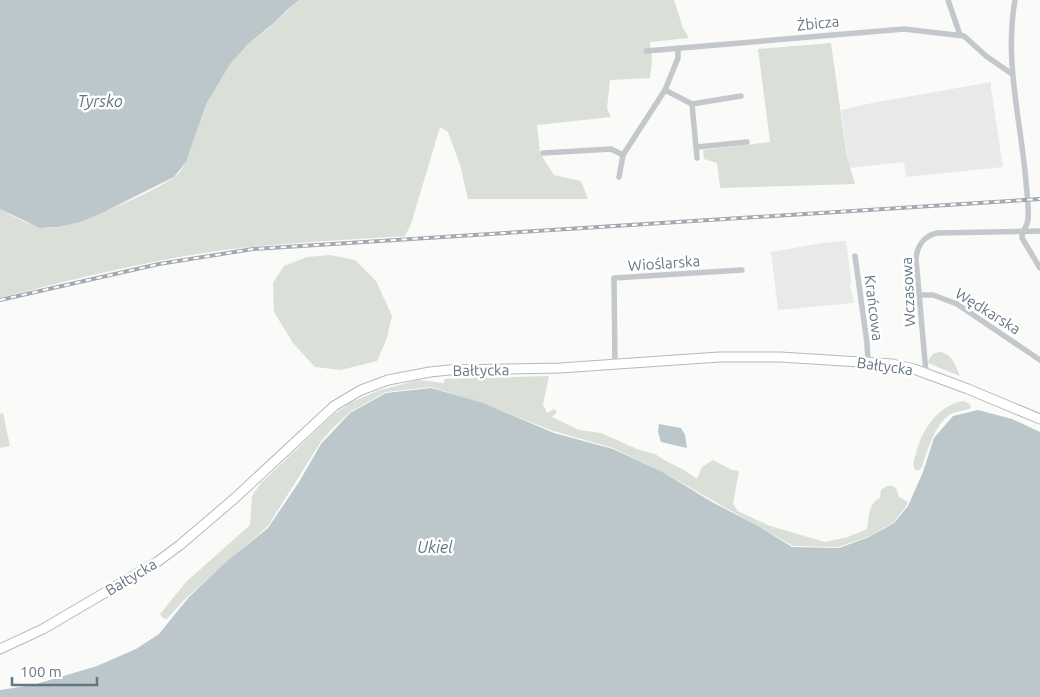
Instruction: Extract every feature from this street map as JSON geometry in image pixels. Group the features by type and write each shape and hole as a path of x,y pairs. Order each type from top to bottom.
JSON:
{"main road":[{"name":"Bałtycka","path":"0,649 43,629 158,562 235,498 334,406 361,390 388,380 439,371 560,368 746,356 868,362 892,364 926,373 1040,419"}],"street":[{"path":"948,0 960,35 964,36 986,56 1012,74"},
{"path":"1015,0 1011,30 1012,74 1026,180 1028,221 1023,231 1022,240 1040,268"},
{"name":"Żbicza","path":"646,51 839,33 904,29 960,35"},
{"path":"619,177 623,155 665,90 678,58 678,48"},
{"path":"665,90 692,104 741,96"},
{"path":"692,104 697,158"},
{"path":"697,148 747,142"},
{"path":"543,153 611,149 623,155"},
{"name":"Wczasowa","path":"926,373 917,251 921,243 932,234 937,233 1040,231"},
{"name":"Krańcowa","path":"855,256 868,362"},
{"name":"Wioślarska","path":"615,365 614,278 742,270"},
{"name":"Wędkarska","path":"919,295 933,295 957,304 1040,360"}],"shaded area":[{"path":"299,0 674,0 683,28 689,38 650,42 652,59 650,78 610,80 607,108 611,117 537,125 540,153 554,175 581,181 588,199 468,199 460,165 448,132 440,127 411,224 405,236 223,250 148,263 0,298 0,209 37,226 60,227 137,198 178,174 187,160 197,126 209,97 232,60"},
{"path":"831,43 846,151 855,184 720,188 717,163 704,159 703,150 770,142 758,49"},
{"path":"991,82 1003,167 906,177 904,162 849,168 841,110"},
{"path":"846,241 851,281 850,289 854,303 778,310 771,252"},
{"path":"330,255 355,260 376,281 392,316 387,338 377,361 341,370 315,367 293,343 274,312 273,283 284,266 307,257"},
{"path":"939,352 950,357 960,376 928,363 935,353"},
{"path":"549,376 543,404 547,413 554,409 557,412 552,417 579,430 601,433 637,449 655,454 697,479 702,467 713,460 732,470 739,471 733,504 738,511 770,526 825,542 848,537 867,529 871,507 880,498 881,490 886,487 892,486 896,488 899,497 908,502 907,505 894,522 870,536 838,547 793,546 673,478 613,448 553,431 500,410 431,387 386,392 350,412 322,440 268,526 185,599 167,619 163,618 160,614 186,582 250,525 252,496 261,483 333,415 350,403 377,391 418,380 444,383 444,379"},
{"path":"963,401 970,404 971,408 951,414 941,423 922,467 919,470 915,470 914,460 918,445 926,428 938,413 954,403"},
{"path":"3,413 10,446 0,448 0,414"}],"water":[{"name":"Tyrsko","path":"0,0 299,0 247,45 230,64 206,104 186,162 174,177 80,222 58,227 40,228 0,209"},
{"name":"Ukiel","path":"431,388 483,403 554,433 613,449 664,473 792,547 839,548 869,537 894,523 908,506 923,472 934,438 953,416 978,410 1012,419 1040,432 1040,697 0,697 0,690 33,685 97,666 136,649 159,634 189,597 226,562 268,528 299,482 321,444 350,413 386,393"},
{"path":"659,424 681,428 685,435 687,448 661,442 658,432"}],"railway":[{"path":"0,300 159,264 253,249 1040,199"}]}
